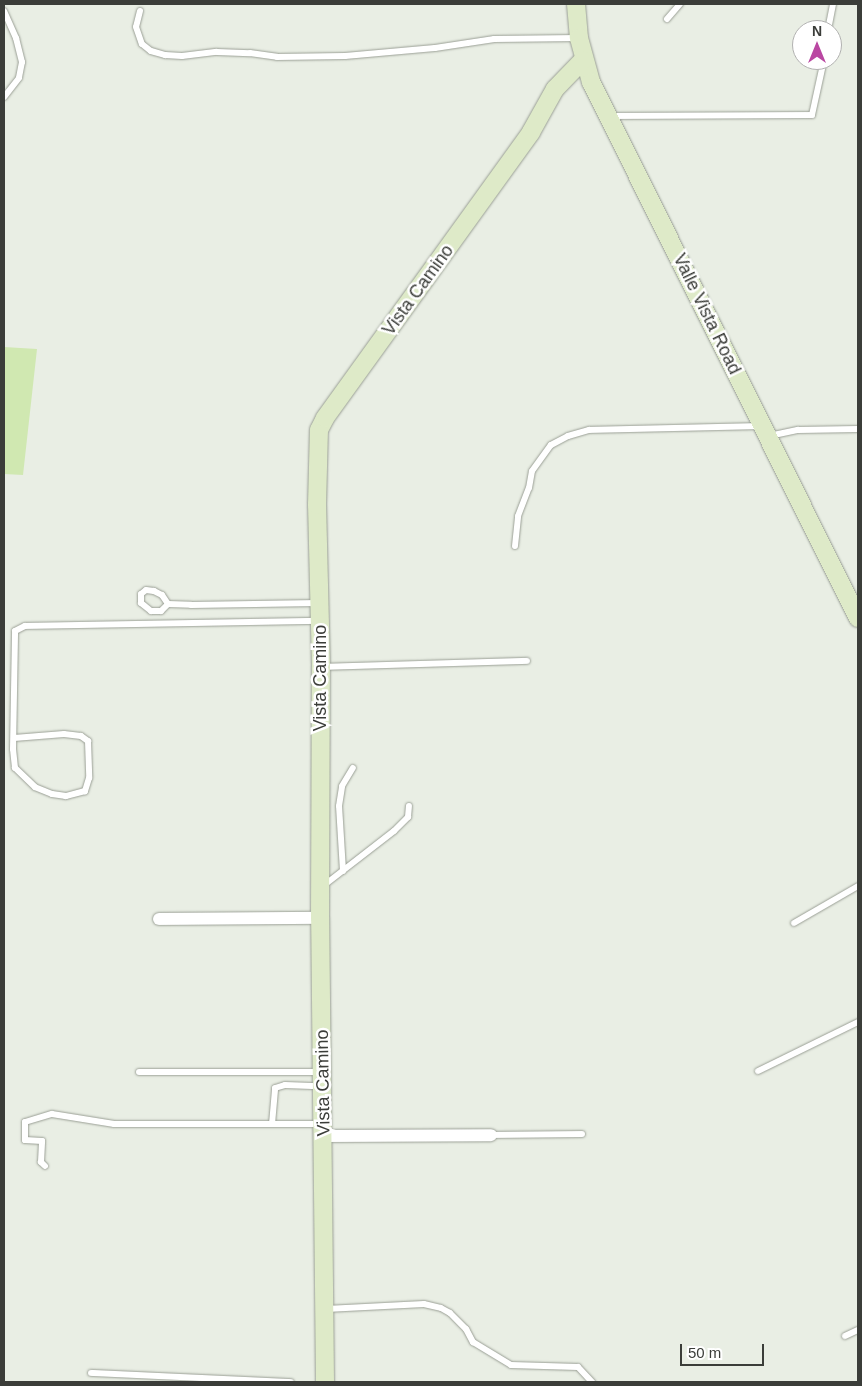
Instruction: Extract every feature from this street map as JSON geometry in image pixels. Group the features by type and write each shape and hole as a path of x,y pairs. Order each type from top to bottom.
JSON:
{"street":[{"name":"Valle Vista Road","path":"576,4 583,60 591,82 858,618"},
{"name":"Vista Camino","path":"325,1382 324,1130 320,918 321,667 317,505 319,430 325,418 530,132 555,89 583,60"},
{"path":"159,919 320,918"},
{"path":"324,1130 491,1135"}],"lane":[{"path":"667,19 680,4"},
{"path":"830,20 832,4"},
{"path":"4,11 16,38 22,62 19,78 4,97"},
{"path":"140,11 136,27 142,44 151,51 165,56 217,52 250,53 277,57 345,56 434,48 494,39 579,38"},
{"path":"608,116 812,115 822,70"},
{"path":"515,546 518,516 529,488 532,471 551,445 568,436 589,430 766,431 858,428"},
{"path":"168,604 320,603"},
{"path":"14,738 64,734 81,736 88,741 89,778 85,791 66,796 52,794 35,787 15,768 14,738 15,631 25,626 320,621"},
{"path":"321,667 528,661"},
{"path":"343,871 339,806 342,786 353,768"},
{"path":"320,888 394,831 408,817 409,806"},
{"path":"794,923 858,886"},
{"path":"758,1071 858,1022"},
{"path":"139,1072 323,1079"},
{"path":"272,1124 275,1088 323,1079"},
{"path":"45,1166 40,1162 42,1141 25,1140 25,1122 52,1114 114,1124 272,1124 324,1130"},
{"path":"491,1135 582,1134"},
{"path":"324,1309 424,1304 441,1308 450,1313 466,1329 473,1342 511,1365 578,1367 592,1382"},
{"path":"845,1336 858,1330"},
{"path":"91,1373 291,1382"}],"green space":[{"path":"4,347 37,349 23,475 4,474"}]}
